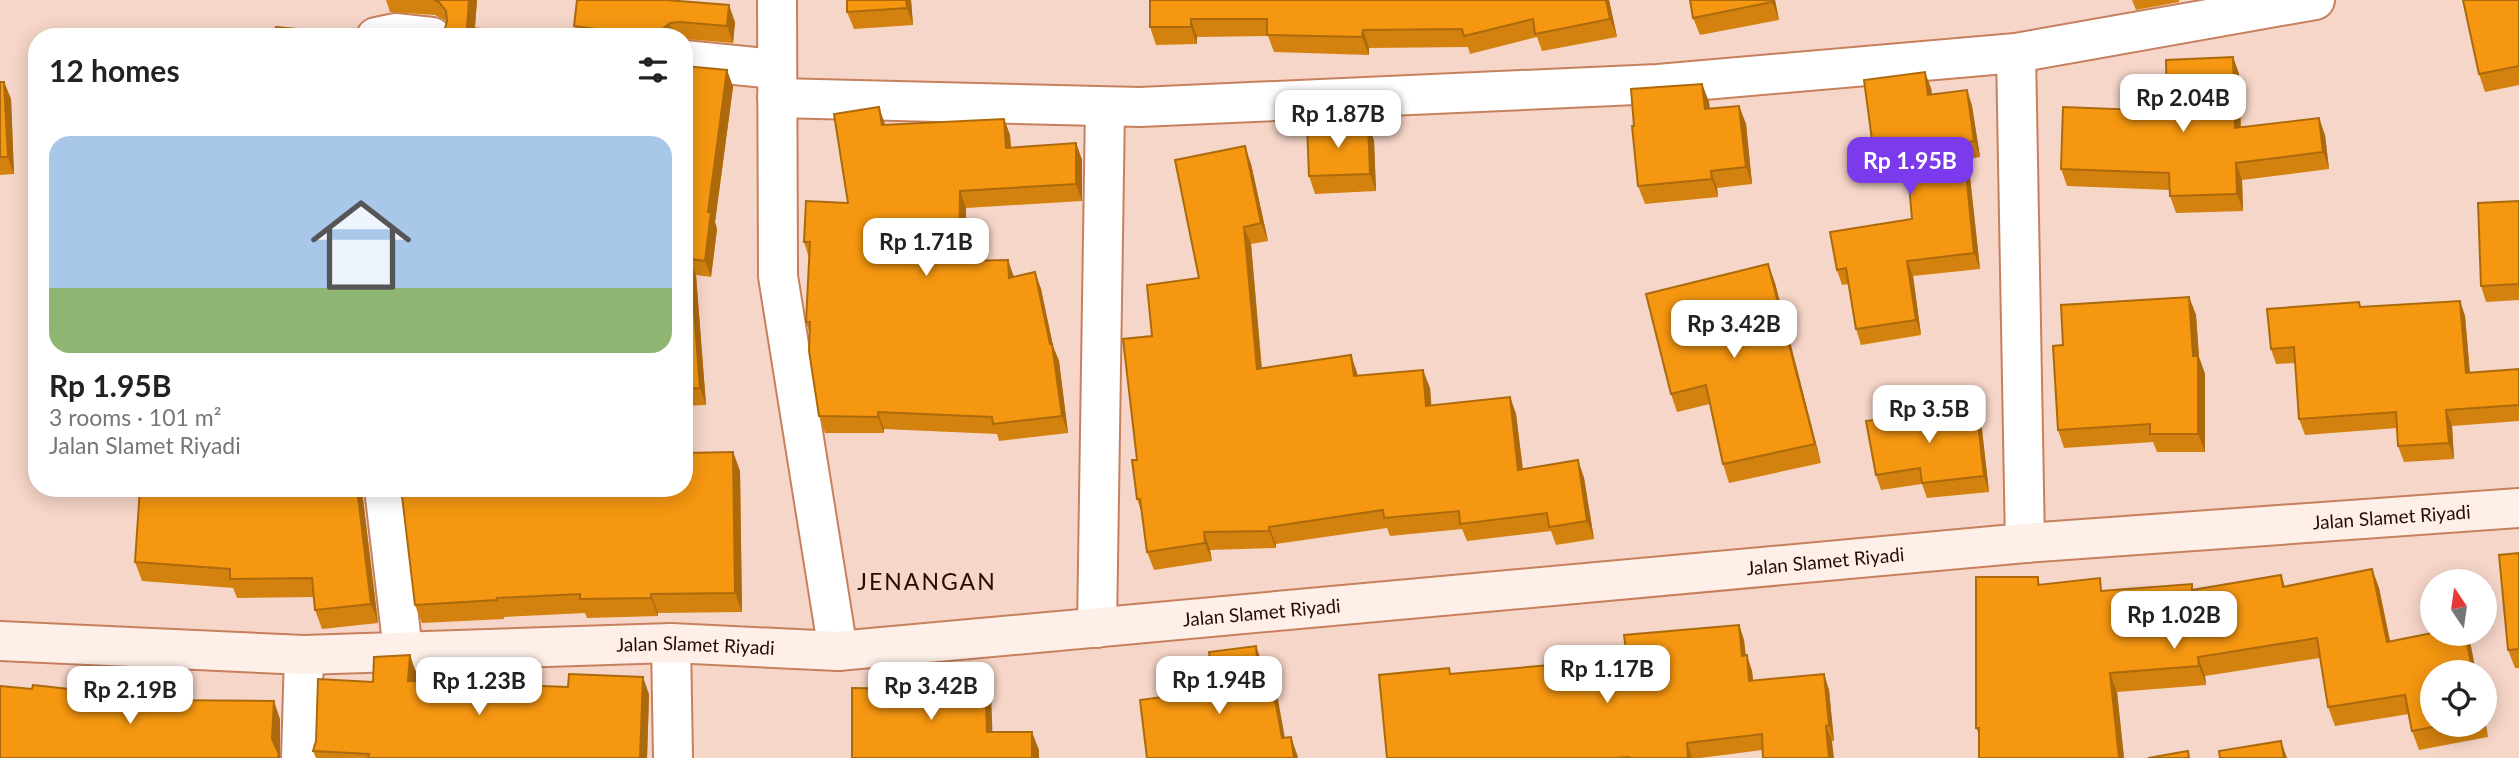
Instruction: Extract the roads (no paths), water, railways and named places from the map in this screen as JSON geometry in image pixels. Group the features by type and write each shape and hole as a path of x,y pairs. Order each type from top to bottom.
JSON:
{"street":[{"path":"777,0 778,276 838,651"},
{"path":"693,62 776,83 1105,107 1658,84 2015,53 2315,0"},
{"path":"2015,53 2025,543"},
{"path":"1097,628 1105,107"},
{"path":"385,497 403,651"},
{"name":"Jalan Slamet Riyadi","path":"0,641 304,655 671,643 838,651 2025,543 2519,508"},
{"path":"671,643 673,758"},
{"path":"301,758 304,655"}],"district":[{"name":"JENANGAN","path":"927,582"}]}
